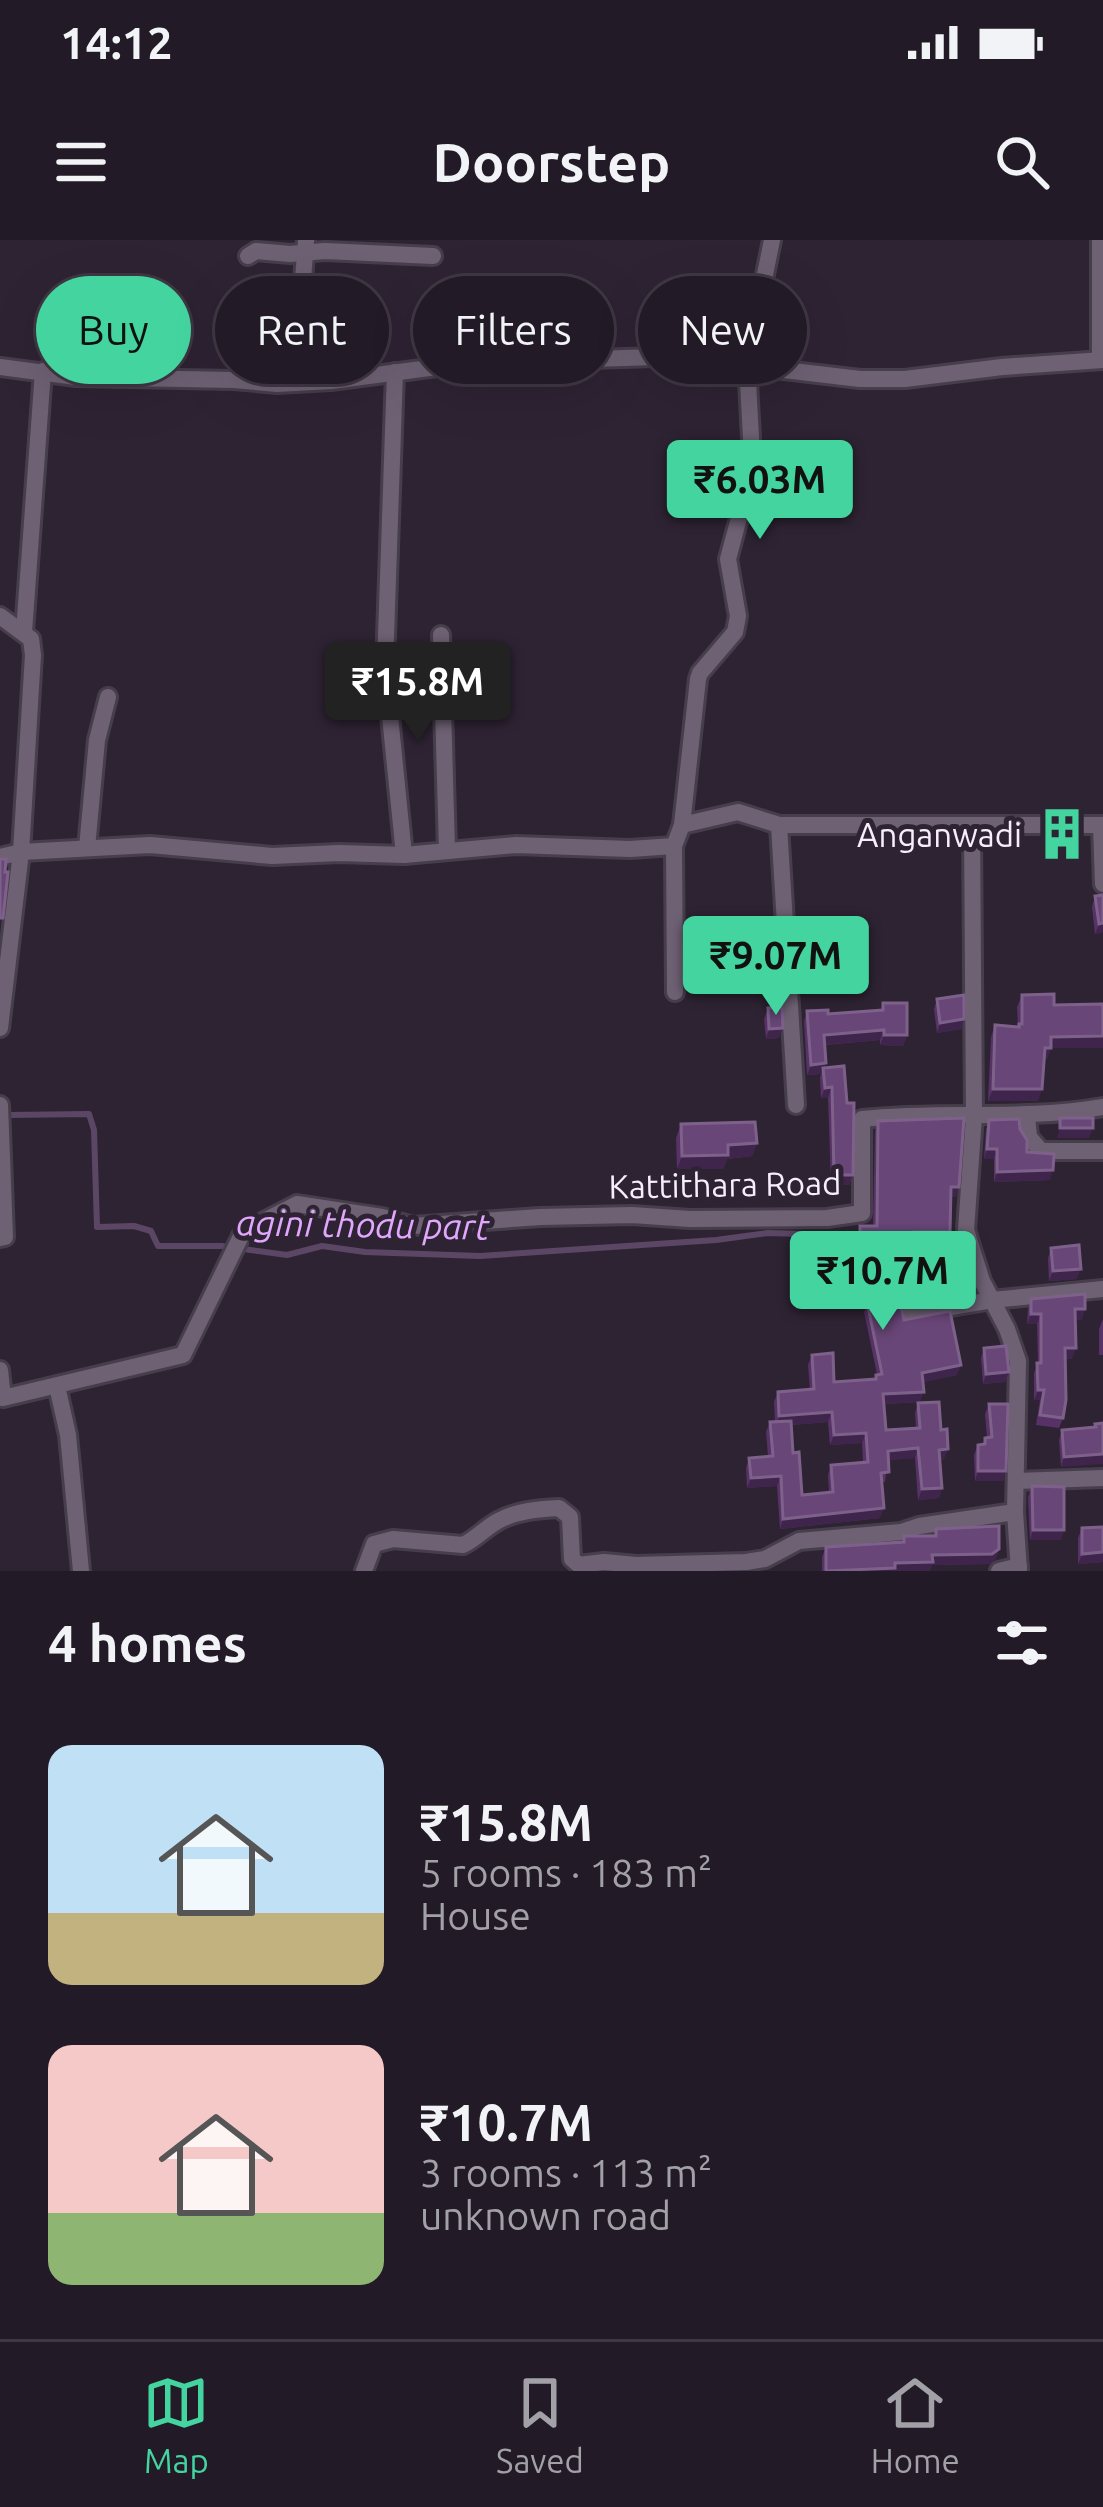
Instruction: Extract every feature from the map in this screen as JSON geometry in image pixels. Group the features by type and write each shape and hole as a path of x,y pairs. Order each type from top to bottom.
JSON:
{"street":[{"path":"765,276 772,240"},
{"path":"807,372 860,380 904,379 1102,360 1100,240"},
{"path":"248,256 256,251 290,254 306,246 433,256"},
{"path":"304,276 306,246"},
{"path":"389,373 466,363 638,358"},
{"path":"0,367 36,370"},
{"path":"395,372 385,666 404,855"},
{"path":"24,632 42,384"},
{"path":"674,992 674,846 682,825 698,680 735,632 738,616 728,560 750,477 748,384"},
{"path":"0,616 32,639 33,655 21,852 0,1028"},
{"path":"441,635 447,851"},
{"path":"87,848 98,740 108,697"},
{"path":"682,825 738,812 779,825 1102,825 1103,884"},
{"path":"779,825 796,1105"},
{"path":"972,825 974,1116 966,1230 982,1281 1018,1361 1015,1512 1019,1569 999,1571"},
{"path":"0,857 150,845 272,856 404,855 516,845 674,846"},
{"path":"0,1105 5,1237 0,1238"},
{"name":"Kattithara Road","path":"57,1386 183,1355 243,1232 297,1204 413,1226 632,1214 690,1220 827,1218 862,1213 862,1119 1027,1116 1103,1107"},
{"path":"1027,1116 1030,1137 1041,1151 1103,1151"},
{"path":"910,1313 1103,1289"},
{"path":"0,1370 3,1398 57,1386 68,1435 81,1571"},
{"path":"1016,1481 1103,1478"},
{"path":"364,1571 374,1544 393,1539 463,1545 518,1513 559,1508 570,1517 572,1558 579,1568 604,1562 765,1565 799,1541 901,1532 1015,1512"}],"building":[{"path":"0,859 6,859 8,872 3,918 0,918"},
{"path":"1103,895 1103,923 1099,924 1095,896"},
{"path":"1054,994 1054,1005 1103,1004 1103,1036 1051,1037 1051,1048 1045,1048 1042,1089 993,1089 995,1025 1022,1024 1022,995"},
{"path":"964,995 964,1019 940,1023 937,999"},
{"path":"883,1003 907,1003 907,1035 884,1035 884,1030 824,1035 826,1063 811,1065 807,1011 883,1010"},
{"path":"782,1007 783,1028 769,1029 768,1008"},
{"path":"844,1066 847,1103 854,1103 853,1175 834,1175 832,1087 825,1088 823,1068"},
{"path":"964,1118 959,1187 951,1187 950,1232 914,1232 914,1248 890,1248 894,1296 899,1295 904,1320 950,1311 961,1365 922,1373 924,1392 883,1394 886,1430 920,1428 918,1403 939,1402 948,1449 939,1450 942,1488 922,1489 918,1448 888,1451 889,1472 881,1473 884,1508 783,1519 781,1476 751,1478 749,1458 773,1456 770,1422 791,1421 802,1495 833,1492 831,1465 868,1462 866,1433 834,1435 832,1412 779,1416 778,1392 814,1389 812,1355 833,1353 834,1382 876,1379 882,1374 867,1302 873,1300 870,1258 860,1258 860,1226 877,1226 878,1121"},
{"path":"1060,1118 1093,1118 1093,1128 1060,1128"},
{"path":"1019,1119 1027,1152 1054,1154 1053,1170 997,1172 997,1149 987,1149 989,1120"},
{"path":"755,1122 757,1143 728,1145 728,1155 682,1156 681,1124"},
{"path":"1079,1245 1081,1269 1053,1271 1051,1248"},
{"path":"1085,1294 1085,1309 1075,1309 1076,1348 1065,1348 1063,1418 1040,1415 1044,1390 1038,1390 1041,1314 1031,1314 1031,1299"},
{"path":"1006,1346 1009,1372 986,1374 984,1348"},
{"path":"989,1404 1008,1404 1006,1471 978,1471 978,1445 992,1437"},
{"path":"1103,1423 1103,1454 1064,1457 1062,1430"},
{"path":"1032,1486 1064,1487 1064,1530 1033,1530"},
{"path":"999,1526 999,1549 992,1554 932,1555 933,1562 895,1563 895,1568 826,1571 826,1547 904,1542 904,1536 936,1536 936,1529"},
{"path":"1103,1527 1103,1552 1082,1554 1082,1528"}],"waterway":[{"name":"agini thodu part","path":"9,1115 89,1114 94,1130 97,1227 134,1226 151,1231 158,1246 222,1246 287,1255 322,1246 480,1256 768,1233 829,1238"}],"place":[{"name":"Anganwadi","path":"1062,834"}]}
